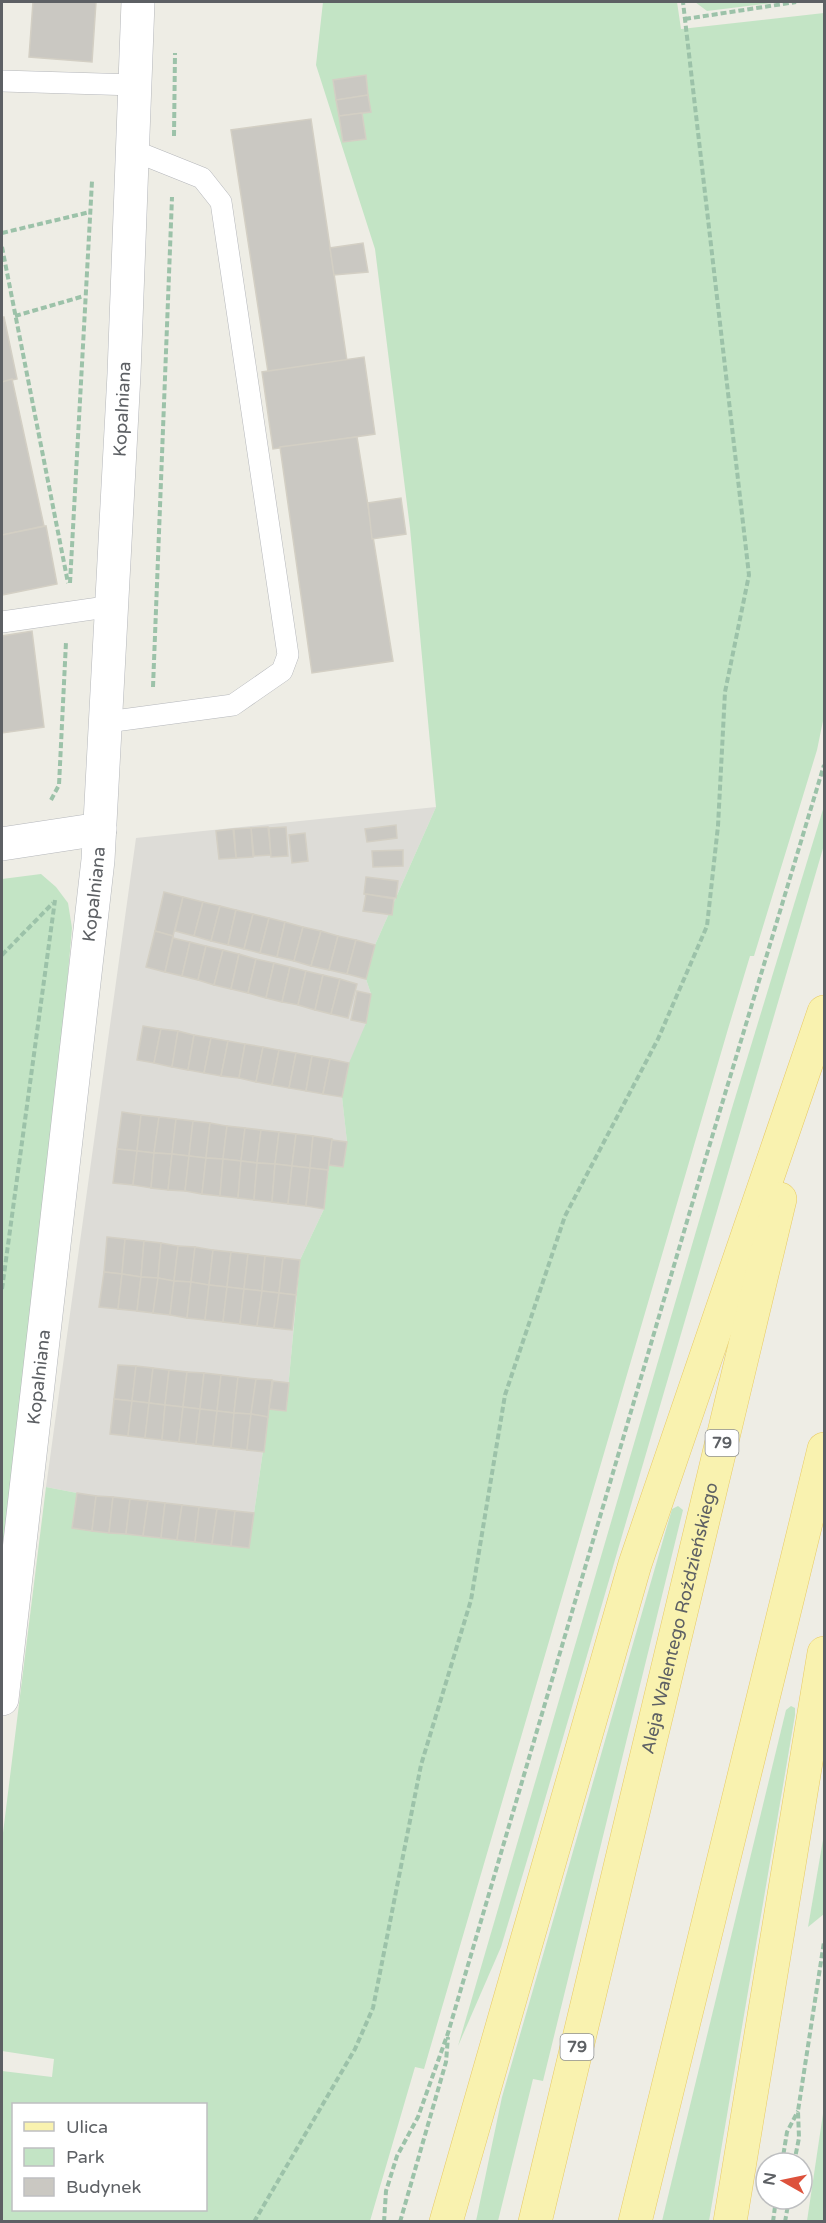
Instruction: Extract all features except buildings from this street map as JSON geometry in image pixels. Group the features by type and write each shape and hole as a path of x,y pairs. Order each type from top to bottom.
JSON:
{"main road":[{"path":"446,2222 635,1564 825,1012"},
{"name":"Aleja Walentego Roździeńskiego","path":"535,2222 825,1012"},
{"path":"635,2222 825,1449"},
{"path":"730,2222 825,1653"}],"street":[{"name":"Kopalniana","path":"2,1699 6,1616 100,829 113,606 138,2"},
{"path":"2,844 100,829"}],"lane":[{"path":"2,81 135,85"},
{"path":"107,722 233,705 282,671 288,655 221,202 202,178 132,150"},
{"path":"2,622 113,606"}],"path":[{"path":"254,2222 356,2049 373,2008 421,1765 471,1600 505,1395 565,1216 658,1039 707,926 718,826 725,692 749,575 683,2"},
{"path":"685,19 796,2"},
{"path":"151,715 173,166 175,48"},
{"path":"2,247 69,589 84,296 93,177"},
{"path":"2,233 90,212"},
{"path":"15,316 84,296"},
{"path":"49,804 59,785 68,612"},
{"path":"384,2222 386,2190 397,2156 418,2117 448,2033 693,1200 825,765"},
{"path":"2,1289 57,893"},
{"path":"2,955 54,902"},
{"path":"796,2151 799,2138 798,2111 825,1942"},
{"path":"400,2222 446,2062 448,2033"},
{"path":"784,2151 788,2132 798,2111"}],"shaded area":[{"path":"436,807 375,945 366,979 371,994 366,1023 342,1097 347,1142 343,1167 329,1166 324,1209 300,1260 286,1411 269,1409 249,1548 72,1528 77,1493 46,1487 136,838"}],"green space":[{"path":"323,2 677,2 681,29 824,13 824,716 817,750 754,956 750,956 728,1029 424,2069 415,2067 370,2221 2,2222 2,2071 52,2077 54,2059 2,2051 2,1841 46,1487 77,1493 73,1528 249,1548 269,1409 286,1411 300,1260 324,1209 329,1165 343,1167 347,1142 342,1097 349,1063 366,1023 371,994 366,979 375,945 436,807 410,528 375,249 316,65"},
{"path":"695,2 781,2 707,11"},
{"path":"824,806 824,845 531,1847 501,1947 458,2046 732,1108"},
{"path":"41,874 56,887 68,903 72,928 61,1054 2,1553 2,879"},
{"path":"678,1506 683,1510 543,2081 533,2079 498,2221 476,2221 502,2097 672,1509"},
{"path":"791,1706 795,1708 795,1715 709,2221 662,2221 786,1710"},
{"path":"824,1834 824,1914 808,1927"},
{"path":"824,2107 824,2221 807,2221 808,2211 814,2211 814,2174"}]}
